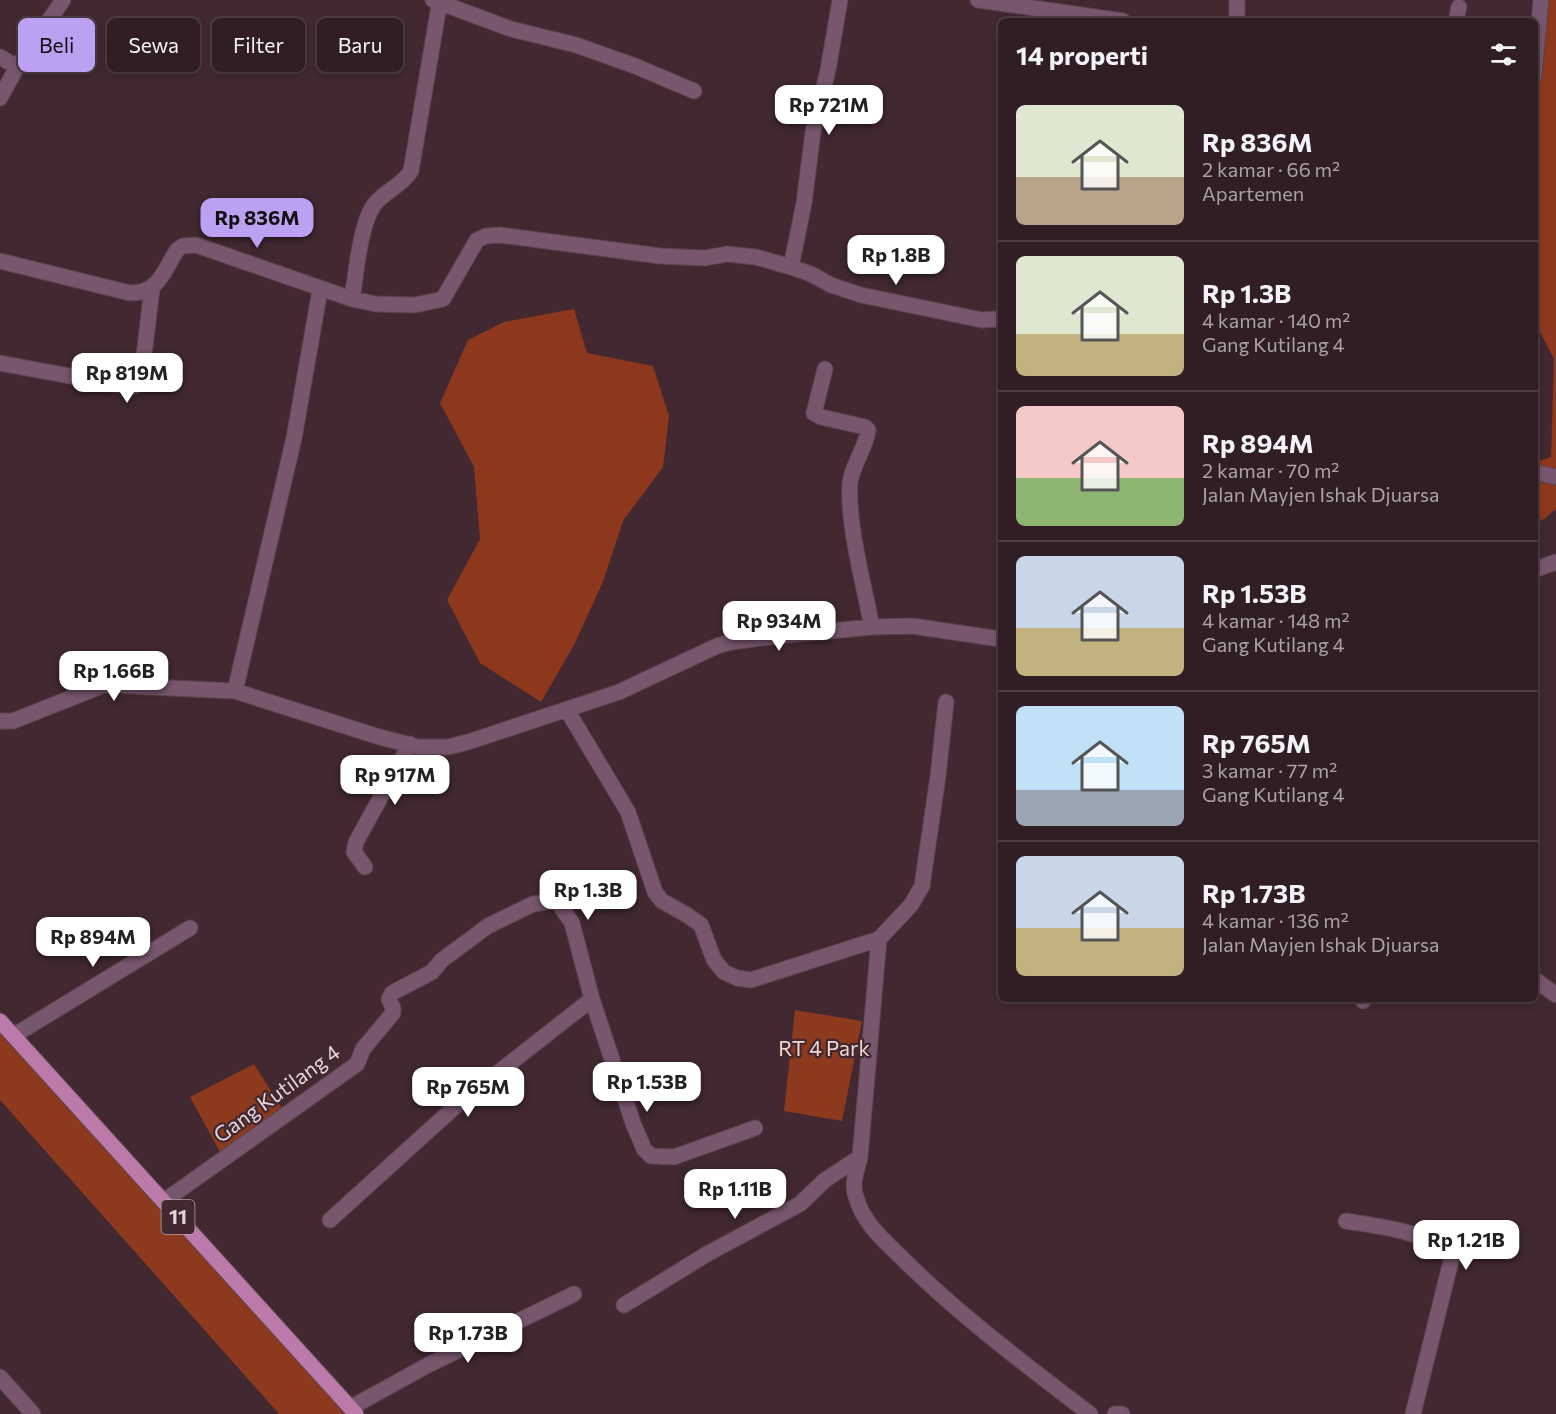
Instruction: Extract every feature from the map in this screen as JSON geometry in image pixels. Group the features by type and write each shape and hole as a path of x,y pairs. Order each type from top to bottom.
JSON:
{"main road":[{"name":"11","path":"1,1023 353,1411"}],"street":[{"path":"0,98 17,67 63,0"},
{"path":"791,267 804,203 813,132 828,70 840,0"},
{"path":"978,0 1102,18"},
{"path":"1237,0 1237,18"},
{"path":"1538,33 1541,0"},
{"path":"352,299 366,218 382,196 404,182 411,171 437,1 511,29 576,45 635,66 694,91"},
{"path":"0,57 17,67"},
{"path":"0,363 129,387 135,386 141,380 152,289 177,250 183,246 196,245 320,290 376,304 415,305 443,299 477,240 493,235 660,256 705,258 727,254 756,257 811,274 831,285 861,295 982,320 998,319"},
{"path":"0,261 130,292 152,289"},
{"path":"235,691 294,438 320,290"},
{"path":"825,369 814,413 821,417 866,427 868,430 851,480 850,497 872,627"},
{"path":"1538,473 1556,477"},
{"path":"1538,569 1556,562"},
{"path":"0,721 13,721 104,685 235,691 376,736 431,748 448,747 620,692 717,646 731,642 872,627 912,626 998,639"},
{"path":"567,710 628,812 655,892 662,901 701,925 714,960 724,972 751,981 879,939 911,905 922,886 938,776 945,702"},
{"path":"365,867 354,852 356,842 410,744"},
{"name":"Gang Kutilang 4","path":"164,1201 357,1064 363,1049 393,1013 389,999 392,993 432,972 442,960 488,926 532,904 553,902 565,910 572,922 592,999"},
{"path":"13,1036 190,928"},
{"path":"879,939 860,1157 854,1184 855,1196 872,1229 942,1298 1090,1414"},
{"path":"1538,982 1556,996"},
{"path":"330,1220 458,1104 592,999 633,1123 644,1149 651,1156 674,1157 755,1128"},
{"path":"624,1305 707,1254 800,1204 825,1180 860,1157"},
{"path":"1346,1221 1412,1233 1451,1254 1413,1414"},
{"path":"353,1411 428,1365 574,1294"},
{"path":"0,1377 33,1414"},
{"path":"1115,1414 1122,1414"}],"green space":[{"name":"RT 4 Park","path":"795,1010 862,1021 842,1121 784,1111"},
{"path":"0,1018 356,1414 279,1414 0,1100"},
{"path":"254,1064 283,1110 220,1152 190,1097"}],"shaded area":[{"path":"1549,0 1556,0 1556,509 1538,522 1538,462 1551,457 1554,359 1538,328 1538,78 1546,8"},
{"path":"574,309 587,353 653,366 669,416 663,467 623,521 602,584 574,645 541,702 480,663 447,600 480,539 474,467 440,403 468,340 504,322"}]}
